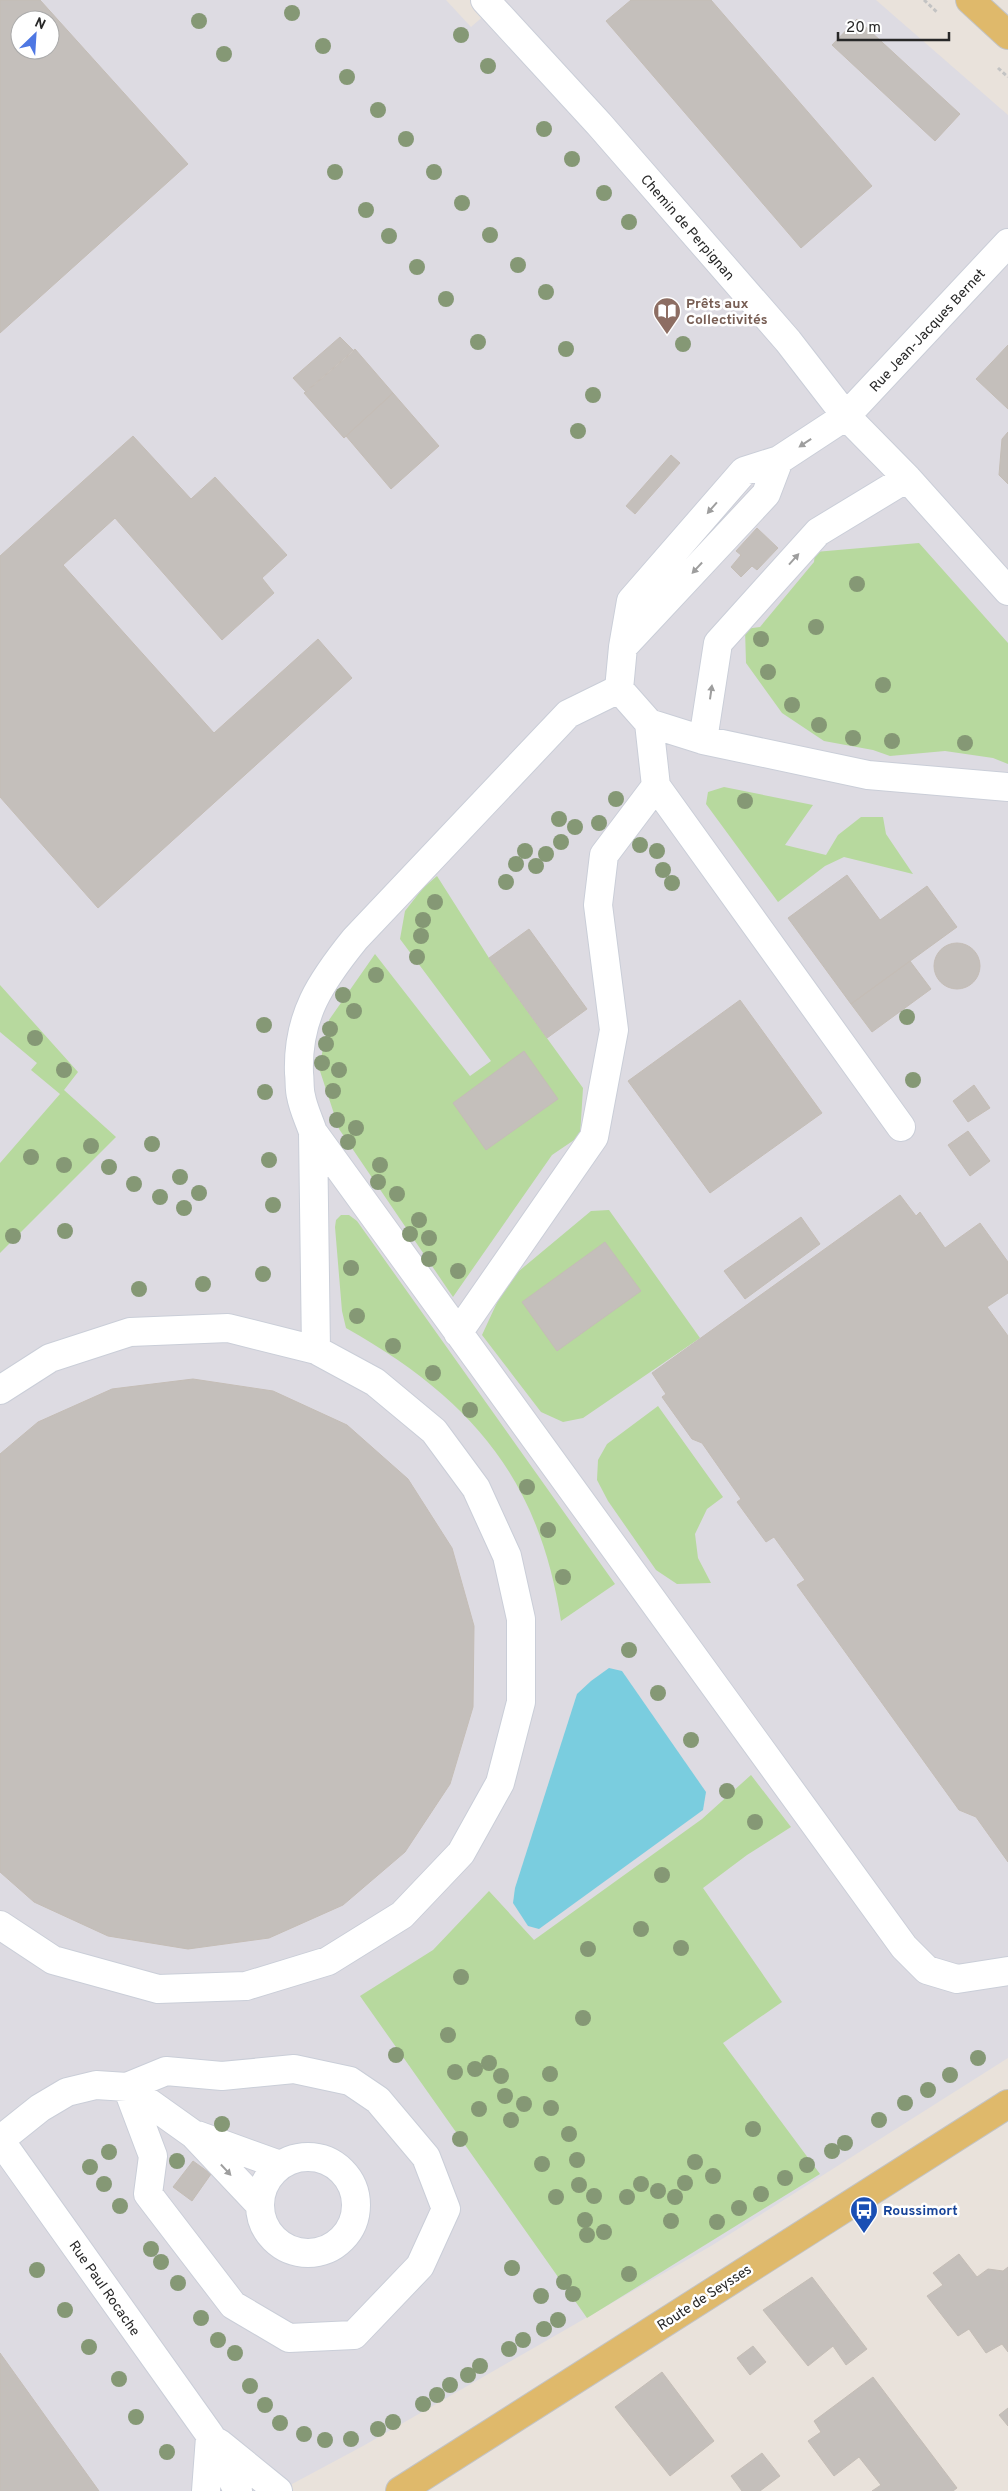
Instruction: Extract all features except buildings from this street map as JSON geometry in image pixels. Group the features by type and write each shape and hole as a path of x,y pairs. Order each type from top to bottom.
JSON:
{"main road":[{"path":"970,0 1008,35"},
{"name":"Route de Seysses","path":"400,2491 1008,2104"}],"street":[{"name":"Chemin de Perpignan","path":"485,0 598,124 788,341 846,416 907,478 1008,591"},
{"name":"Rue Jean-Jacques Bernet","path":"619,689 623,647 631,601 744,471 779,460 846,416 1008,244"},
{"path":"704,740 718,643 818,532 907,478"},
{"path":"1008,787 868,775 704,740 650,723 619,689 568,714 355,939 331,968 312,999 306,1016 299,1060 300,1095 313,1132 904,1947 927,1970 957,1979 1008,1970"},
{"path":"650,723 656,786 901,1127"},
{"path":"458,1333 594,1137 614,1030 598,905 604,855 656,786"},
{"path":"313,1132 316,1350"},
{"path":"0,1390 50,1358 130,1332 228,1328 316,1350 375,1382 434,1431 476,1488 507,1556 521,1619 521,1702 500,1783 461,1853 402,1915 328,1961 246,1986 158,1989 53,1960 0,1925"},
{"path":"0,2140 40,2108 67,2092 96,2085 127,2088 166,2071 222,2076 294,2069 350,2081 378,2100 426,2157 446,2209 420,2266 354,2335 289,2338 233,2305 148,2194 153,2156 127,2088"},
{"path":"127,2088 193,2134 260,2205"},
{"path":"193,2134 280,2165"},
{"name":"Rue Paul Rocache","path":"0,2140 210,2435 238,2491"},
{"path":"312,2157 328,2161 342,2171 351,2185 356,2201 354,2217 347,2232 335,2244 320,2251 304,2252 287,2248 273,2238 264,2225 260,2205 261,2192 268,2177 280,2165 296,2158 312,2157"},
{"path":"206,2491 210,2435"},
{"name":"Rue Paul Rocache","path":"210,2435 278,2491"}],"shaded area":[{"path":"0,0 446,0 471,27 502,0 876,0 1008,115 1008,2058 711,2246 363,2446 279,2491 0,2491"}],"green space":[{"path":"919,543 1008,643 1008,764 993,758 945,751 890,756 873,750 824,741 782,713 746,663 745,629 760,627 814,562 815,552"},
{"path":"724,787 813,805 785,845 826,855 838,835 861,817 883,817 886,834 913,874 844,857 825,866 778,902 706,804 708,792"},
{"path":"437,876 489,958 583,1088 580,1136 552,1155 453,1297 339,1129 319,1068 329,1020 375,954 470,1076 491,1061 400,939 405,911 423,888"},
{"path":"0,985 78,1072 64,1090 116,1137 0,1253 0,1163 60,1094 31,1070 37,1063 0,1032"},
{"path":"609,1210 700,1338 583,1418 563,1422 541,1412 482,1335 507,1281 591,1211"},
{"path":"341,1215 349,1215 357,1221 615,1584 561,1621 551,1570 536,1524 516,1483 492,1447 463,1414 429,1383 390,1355 346,1328 342,1311 335,1227 336,1220"},
{"path":"658,1406 723,1497 707,1509 695,1534 698,1558 711,1583 677,1584 656,1570 608,1501 597,1480 598,1460 607,1444"},
{"path":"751,1775 791,1827 747,1855 703,1888 782,2002 723,2043 820,2174 587,2318 360,1996 433,1950 489,1891 534,1940 702,1819"}],"water":[{"path":"609,1668 622,1671 706,1792 703,1810 539,1929 528,1926 513,1903 515,1888 577,1694"}],"place":[{"name":"Prêts aux Collectivités","path":"667,335"},
{"name":"Roussimort","path":"864,2234"}]}
